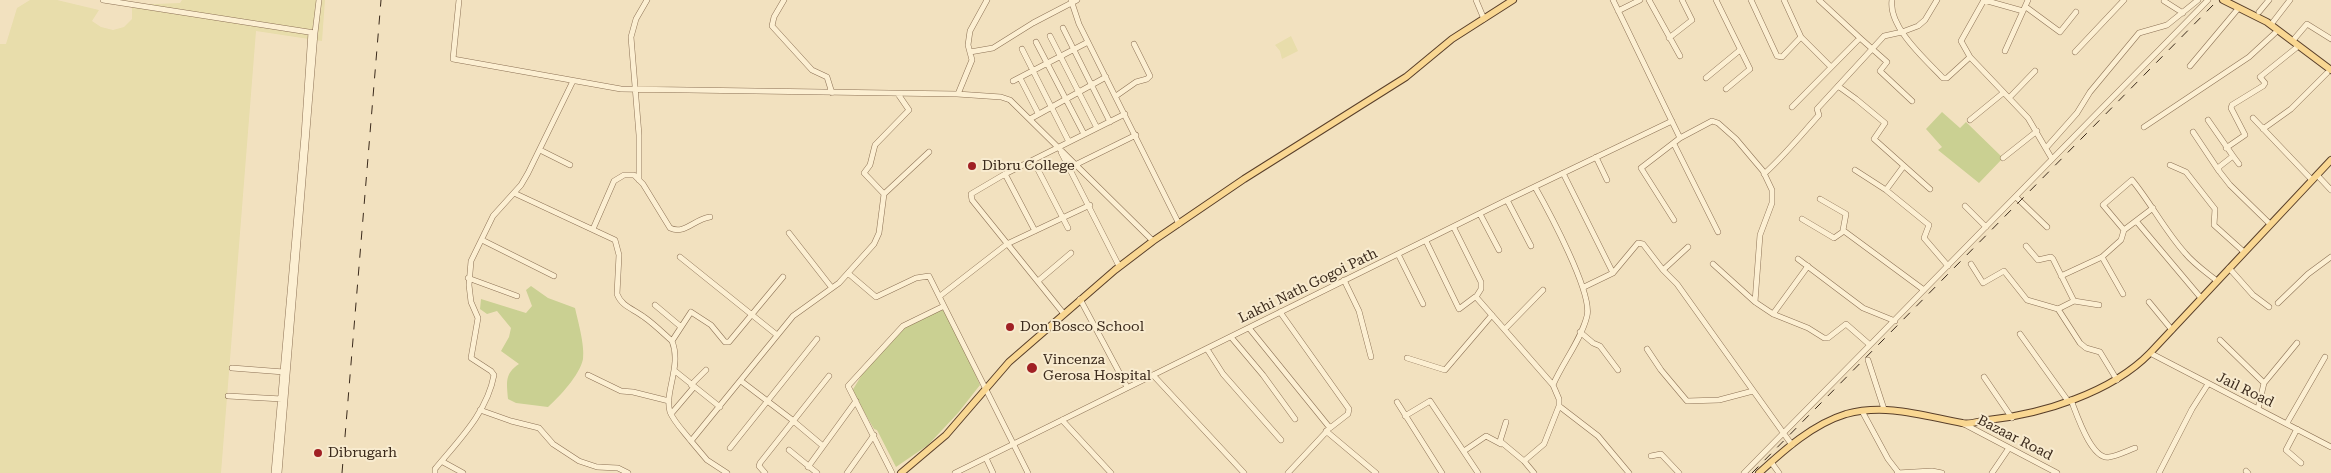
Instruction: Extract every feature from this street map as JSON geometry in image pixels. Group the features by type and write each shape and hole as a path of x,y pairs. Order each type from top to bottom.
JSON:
{"main road":[{"path":"900,473 946,435 970,410 985,388 1009,362 1119,266 1244,179 1406,77 1445,44 1513,0"},
{"path":"2223,0 2270,22 2329,71"},
{"path":"1759,473 1792,445 1836,417 1862,411 1884,409 1963,424 2012,418 2069,400 2117,380 2150,353 2331,160"}],"street":[{"path":"103,0 313,33"},
{"path":"279,473 285,373 304,162 313,33 319,0"},
{"path":"459,0 453,59 573,81 636,90 958,94 1001,97 1010,100 1153,241"},
{"path":"639,180 640,167 632,36 636,20 647,0"},
{"path":"784,0 774,17 772,26 812,70 827,77 832,93"},
{"path":"958,94 971,61 968,45 970,31 987,0"},
{"path":"1476,0 1484,20"},
{"path":"1613,0 1680,138"},
{"path":"1618,11 1640,0"},
{"path":"1649,0 1680,56"},
{"path":"1669,38 1692,20 1682,0"},
{"path":"1716,0 1750,69 1726,89"},
{"path":"1751,0 1777,56 1782,57 1801,37"},
{"path":"1784,0 1801,37 1830,66"},
{"path":"1819,0 1887,62 1880,71 1912,101"},
{"path":"1892,0 1892,13 1902,32 1944,79 1970,57"},
{"path":"1764,174 1781,159 1786,151 1819,116 1817,109 1871,49 1884,36 1902,32 1922,23 1937,0"},
{"path":"2052,160 2037,131 1970,57 1961,41 1984,0 2025,9 2060,32 2076,12"},
{"path":"2005,50 2028,0"},
{"path":"2075,52 2124,0"},
{"path":"2046,148 2077,113 2090,92 2140,32 2163,27 2198,0"},
{"path":"1744,473 1895,322 1924,290 2208,0"},
{"path":"2259,12 2268,0"},
{"path":"2270,22 2290,0"},
{"path":"970,52 993,48 1073,1 1088,42 1179,224"},
{"path":"2164,1 2182,13"},
{"path":"2190,66 2237,10"},
{"path":"2295,38 2306,24 2331,39"},
{"path":"1063,28 1110,122"},
{"path":"2144,127 2249,57 2275,33"},
{"path":"1050,36 1097,128"},
{"path":"1792,107 1830,66 1860,38"},
{"path":"1036,42 1084,134"},
{"path":"1013,81 1088,42"},
{"path":"1116,96 1136,82 1147,79 1150,76 1134,44"},
{"path":"2226,148 2245,135 2231,108 2232,105 2263,86 2265,83 2260,77 2296,48"},
{"path":"1022,49 1069,142"},
{"path":"1706,78 1740,50"},
{"path":"2009,98 2035,71"},
{"path":"2263,129 2291,109 2329,71"},
{"path":"1030,119 1106,76"},
{"path":"1020,78 1038,113"},
{"path":"435,473 435,469 463,437 480,410 494,375 492,371 471,358 478,318 471,302 468,278 472,261 496,212 521,185 573,81"},
{"path":"1838,86 1885,123 1874,135 1874,139 1903,167 1930,189"},
{"path":"1970,120 2003,92"},
{"path":"884,194 864,173 870,165 875,145 909,110 898,94"},
{"path":"1064,314 970,197 973,192 1005,174 1125,114"},
{"path":"2253,118 2312,180"},
{"path":"2208,120 2239,164"},
{"path":"1674,220 1641,168 1680,138 1712,121 1718,123 1736,139 1764,174 1773,197 1760,235 1755,302"},
{"name":"Lakhi Nath Gogoi Path","path":"955,473 1344,280 1454,228 1507,200 1672,122"},
{"path":"2003,158 2037,131"},
{"path":"2193,132 2230,185 2270,224"},
{"path":"1077,164 1136,135"},
{"path":"1674,144 1718,232"},
{"path":"1058,147 1090,206 1119,266"},
{"path":"540,150 570,165"},
{"path":"691,441 777,335 801,309 849,274 878,238 884,194 929,152"},
{"path":"2219,171 2219,168 2233,156"},
{"path":"1596,157 1607,180"},
{"path":"1033,160 1068,228"},
{"path":"2170,165 2186,172 2216,209 2214,225 2244,252"},
{"path":"1886,190 1903,167"},
{"path":"1855,170 1886,190 1929,225 1924,238 1948,266"},
{"path":"1563,173 1613,273"},
{"path":"1005,174 1035,231"},
{"path":"593,229 614,182 624,175 634,176 639,180 670,228 676,231 682,230 700,218 710,217"},
{"path":"2317,175 2331,190"},
{"path":"2124,230 2103,204 2131,180 2185,254 2217,281"},
{"path":"1535,187 1584,287 1588,314 1553,384"},
{"path":"514,193 615,240 618,247 617,294 619,299 626,307 646,318 672,341"},
{"path":"2016,197 2047,227"},
{"path":"1802,219 1834,238 1843,230 1846,214 1820,199"},
{"path":"1507,200 1531,246"},
{"path":"940,296 1008,244 1090,206"},
{"path":"1964,206 1986,227"},
{"path":"2061,276 2102,257 2121,240 2124,230 2153,208"},
{"path":"1480,214 1499,250"},
{"path":"2137,222 2201,298"},
{"path":"1426,241 1459,309 1481,289 1481,282 1454,228"},
{"path":"1843,230 1924,290"},
{"path":"789,233 832,288"},
{"path":"482,240 554,276"},
{"path":"1584,287 1613,273 1639,242 1643,244 1662,270 1677,284 1792,445"},
{"path":"2026,246 2040,261 2052,258 2074,301"},
{"path":"1662,270 1688,247"},
{"path":"1038,281 1071,253"},
{"path":"1398,254 1423,304"},
{"path":"680,257 777,335"},
{"path":"2102,257 2123,294"},
{"path":"2278,303 2308,274 2331,257"},
{"path":"1798,259 1863,308 1895,322"},
{"path":"1713,264 1755,302 1773,314 1808,328 1824,338 1828,338 1846,324 1870,345"},
{"path":"1971,264 1983,284 2004,271 2027,300 2058,309 2080,343 2086,348 2100,352 2117,380"},
{"path":"1773,314 1808,266"},
{"path":"2230,268 2253,295 2269,307"},
{"path":"849,274 876,297 916,278 929,276 1015,443 1028,473"},
{"path":"727,473 707,460 671,414 670,401 675,371 672,341 680,326 691,312 711,325 727,343 783,277"},
{"path":"468,278 517,296"},
{"path":"1344,280 1359,311 1371,357"},
{"path":"1505,329 1543,290"},
{"path":"1475,296 1553,384 1559,399 1559,406 1544,444 1524,460"},
{"path":"1080,299 1127,387"},
{"path":"2058,309 2074,301 2099,305"},
{"path":"2149,302 2172,330"},
{"path":"655,306 680,326"},
{"path":"892,473 848,386 909,322 944,306"},
{"path":"1280,312 1349,410 1348,414 1328,430 1288,473"},
{"path":"1407,358 1445,370 1492,315"},
{"path":"1249,328 1328,430 1376,473"},
{"path":"1580,332 1593,343 1600,346 1618,370"},
{"path":"2020,334 2069,400 2084,432 2100,455 2109,457 2135,448"},
{"path":"1231,337 1263,375 1294,418"},
{"path":"730,448 818,339"},
{"path":"2220,340 2264,383"},
{"path":"2263,411 2264,383 2297,343"},
{"path":"1207,349 1223,374 1281,440"},
{"path":"1647,349 1660,370 1687,401 1704,402 1753,391"},
{"name":"Jail Road","path":"2150,353 2331,447"},
{"path":"2287,423 2326,357"},
{"path":"1868,360 1884,409"},
{"path":"232,368 285,373"},
{"path":"671,414 706,370"},
{"path":"675,371 720,407"},
{"path":"1153,375 1244,473"},
{"path":"588,376 621,391 670,401"},
{"path":"765,473 759,466 760,462 829,376"},
{"path":"1984,377 2012,418"},
{"path":"741,381 794,421 823,446"},
{"path":"2159,473 2192,409 2208,384"},
{"path":"228,396 283,399"},
{"path":"274,473 283,399"},
{"path":"808,467 856,401"},
{"path":"1405,416 1430,401 1478,473"},
{"path":"1397,402 1442,473"},
{"path":"1559,406 1598,436 1629,473"},
{"path":"480,410 511,422 539,428 553,444 579,461 597,466 618,468 628,473"},
{"path":"1862,411 1888,459 1898,472 1932,471 1942,473"},
{"path":"1062,420 1111,473"},
{"path":"1502,444 1500,438 1506,422"},
{"name":"Bazaar Road","path":"1963,424 2058,473"},
{"path":"2297,429 2286,450 2301,463"},
{"path":"847,473 874,435"},
{"path":"1464,451 1486,436 1502,444 1524,460 1534,473"},
{"path":"1992,473 2009,448"},
{"path":"788,450 817,473"},
{"path":"1651,456 1661,454 1679,473"},
{"path":"986,458 993,473"},
{"path":"442,462 464,473"},
{"path":"1771,462 1780,473"},
{"path":"597,466 600,473"}],"shaded area":[{"path":"30,0 57,0 99,10 92,21 101,27 113,30 124,27 132,19 132,5 180,3 182,0 325,0 322,41 256,31 221,473 0,473 0,44 6,44 17,8"},
{"path":"1291,36 1298,51 1282,59 1280,51 1275,45"}],"green space":[{"path":"1942,112 1960,128 1966,122 2003,158 1979,183 1938,150 1942,147 1926,129"},
{"path":"531,286 548,298 575,308 582,341 583,359 578,372 563,392 548,407 516,403 508,399 507,384 509,375 519,364 501,351 509,337 511,328 497,311 487,314 480,309 481,299 526,313 532,306 526,290"},
{"path":"946,308 980,385 958,413 928,445 896,467 877,430 874,429 852,391 863,373 906,326"}],"railway":[{"path":"342,473 381,0"},
{"path":"1752,473 2218,0"}],"place":[{"name":"Dibru College","path":"972,166"},
{"name":"Don Bosco School","path":"1010,327"},
{"name":"Vincenza Gerosa Hospital","path":"1032,368"},
{"name":"Dibrugarh","path":"318,453"}]}
